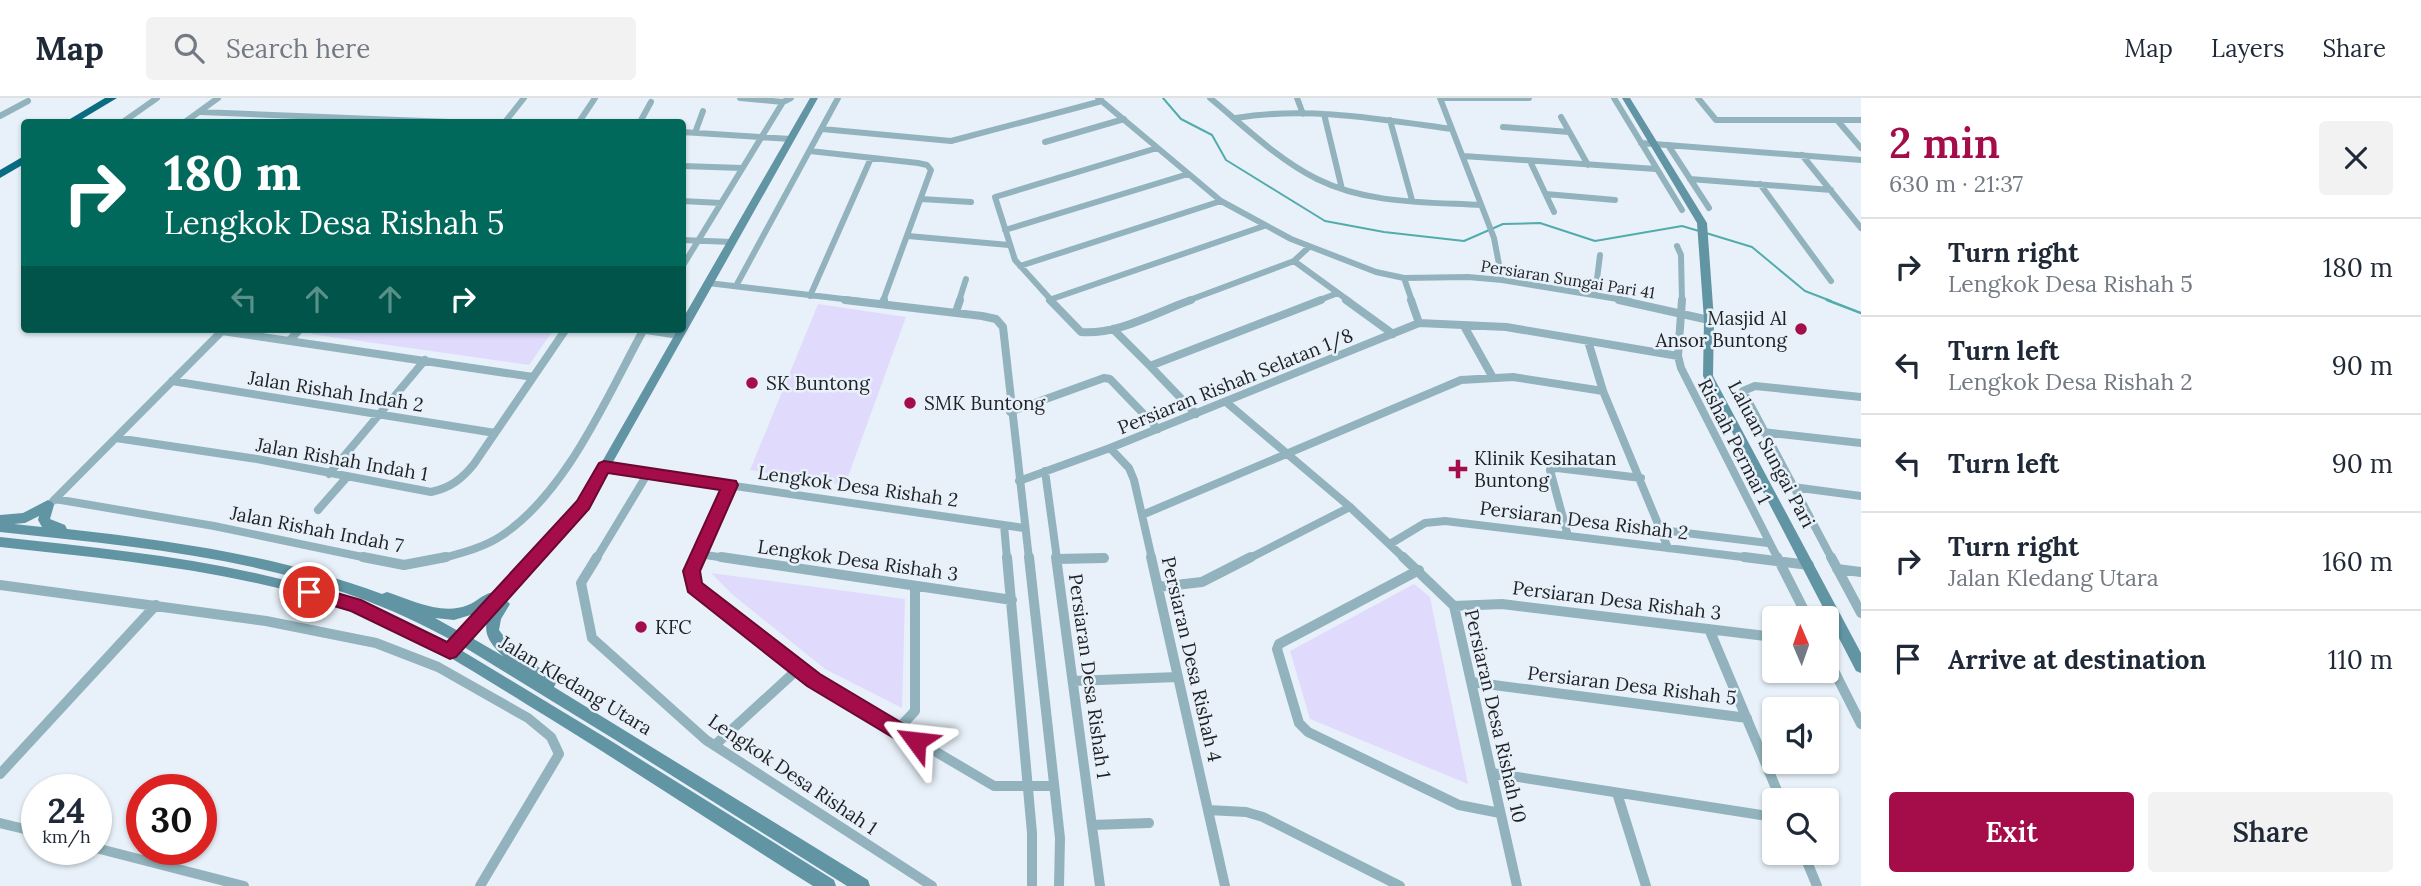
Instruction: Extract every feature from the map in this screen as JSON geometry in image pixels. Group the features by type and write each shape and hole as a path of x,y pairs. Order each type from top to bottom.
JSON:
{"highway":[{"path":"75,119 112,98"},
{"path":"83,119 112,98"},
{"path":"0,167 21,154"},
{"path":"0,175 21,161"}],"main road":[{"path":"686,324 814,98"},
{"name":"Laluan Sungai Pari","path":"1626,98 1702,223 1709,320 1708,376 1861,667"},
{"path":"450,651 583,505 680,335"},
{"path":"0,520 19,520 52,502"},
{"path":"52,502 44,520 52,526 104,533 140,544"},
{"name":"Jalan Kledang Utara","path":"0,527 230,558 307,575 356,590 463,639 590,715 862,886"},
{"name":"Jalan Kledang Utara","path":"0,542 134,558 270,581 355,605 450,651 572,724 828,886"},
{"path":"356,590 444,615 459,616 474,611 491,599 539,556"},
{"path":"539,556 494,618 492,631 497,643 590,715"}],"street":[{"path":"127,119 158,98"},
{"path":"189,119 218,98"},
{"path":"507,119 524,98"},
{"path":"581,119 594,98"},
{"path":"740,98 783,102"},
{"path":"686,260 783,102 791,98"},
{"path":"736,286 838,98"},
{"path":"1210,98 1308,173 1342,189 1412,200 1481,205"},
{"path":"1297,98 1304,114"},
{"path":"1502,280 1494,238 1442,98 1529,98"},
{"path":"1614,98 1682,210"},
{"path":"1698,98 1716,120 1861,120"},
{"path":"822,130 951,141 1100,99"},
{"name":"Persiaran Sungai Pari 41","path":"1100,99 1221,201 1264,226 1309,247 1376,272 1404,278 1468,277 1502,280 1595,295 1709,320"},
{"path":"0,116 28,100"},
{"path":"642,119 651,102"},
{"path":"200,111 346,119"},
{"path":"695,133 703,111"},
{"path":"1236,118 1324,114 1452,129"},
{"path":"1324,114 1342,189"},
{"path":"1561,117 1588,165"},
{"path":"1045,142 1124,119"},
{"path":"1390,120 1412,200"},
{"path":"1837,120 1861,148"},
{"path":"1503,127 1569,132"},
{"path":"686,132 791,139"},
{"path":"1641,143 1861,160"},
{"path":"1668,145 1709,208"},
{"path":"1157,148 995,197 1009,245 1020,266 1081,332 1094,333 1113,329 1294,261 1309,247"},
{"path":"810,151 918,163 927,165 931,170 882,304"},
{"path":"1802,155 1861,228"},
{"path":"1463,156 1656,169"},
{"path":"810,296 870,158"},
{"path":"1530,160 1554,212"},
{"path":"686,166 742,168"},
{"path":"1004,230 1188,174"},
{"path":"1690,179 1831,190"},
{"path":"1760,184 1831,281"},
{"path":"1546,194 1615,200"},
{"path":"921,199 971,202"},
{"path":"686,201 722,203"},
{"path":"1020,266 1221,201"},
{"path":"1049,300 1264,226"},
{"path":"908,236 1009,245"},
{"path":"686,240 732,242"},
{"name":"Rishah Permai 1","path":"1677,246 1681,255 1682,313 1678,356 1681,368 1768,543 1780,561"},
{"path":"1595,295 1600,255"},
{"path":"1294,261 1393,334"},
{"path":"1404,278 1419,323 1506,327 1678,356"},
{"path":"956,312 966,279"},
{"path":"708,283 956,312 996,319 1003,327 1010,412 1060,838 1059,886"},
{"path":"1150,366 1338,293"},
{"name":"Persiaran Rishah Selatan 1/8","path":"1019,481 1110,448 1419,323"},
{"path":"1464,326 1492,376"},
{"path":"1113,329 1196,414"},
{"path":"52,502 220,333"},
{"path":"243,333 533,377"},
{"path":"290,340 296,333"},
{"name":"Jalan Rishah Indah 1","path":"116,438 257,459 431,492 449,489 462,480 563,333"},
{"name":"Jalan Rishah Indah 7","path":"52,502 214,526 410,566 422,565 486,544 518,525 549,491 641,333"},
{"path":"668,333 680,335"},
{"path":"1588,341 1603,391 1668,548"},
{"path":"329,474 425,359"},
{"path":"1142,515 1461,380 1492,376 1603,391"},
{"path":"1010,412 1104,378 1110,379 1158,429"},
{"name":"Jalan Rishah Indah 2","path":"172,381 495,433"},
{"path":"1861,397 1755,386 1747,387 1743,391 1743,396 1861,613"},
{"name":"Persiaran Desa Rishah 10","path":"1226,402 1349,507 1419,570 1454,606 1517,886"},
{"path":"1763,432 1861,443"},
{"name":"Persiaran Desa Rishah 4","path":"1110,448 1129,468 1142,515 1225,886"},
{"name":"Lengkok Desa Rishah 2","path":"604,467 1024,528"},
{"path":"1568,536 1550,470 1557,468 1641,478"},
{"name":"Persiaran Desa Rishah 1","path":"1045,471 1100,886"},
{"name":"Lengkok Desa Rishah 1","path":"648,473 581,583 592,638 715,745 932,886"},
{"path":"318,510 346,477"},
{"path":"730,485 692,571 694,587 800,668 897,730 995,786 1054,786"},
{"path":"1793,487 1861,496"},
{"path":"1158,587 1202,582 1349,507"},
{"name":"Persiaran Desa Rishah 2","path":"1390,544 1425,523 1435,521 1809,565"},
{"path":"1004,525 1028,786 1034,867 1032,886"},
{"path":"1661,530 1768,543"},
{"name":"Lengkok Desa Rishah 3","path":"699,554 1012,600"},
{"path":"1056,559 1104,558"},
{"path":"1780,561 1802,606"},
{"path":"1838,569 1861,572"},
{"path":"1419,570 1279,644 1277,649 1299,723 1308,732 1459,805 1500,813"},
{"path":"0,585 291,624 350,636 401,651 451,673 550,733 557,744 559,754 480,886"},
{"path":"897,730 915,711 915,586"},
{"name":"Persiaran Desa Rishah 3","path":"1454,606 1502,604 1762,636"},
{"path":"0,774 156,605"},
{"path":"1709,629 1776,788"},
{"path":"715,745 800,668"},
{"path":"1073,681 1178,677"},
{"path":"1839,681 1861,724"},
{"name":"Persiaran Desa Rishah 5","path":"1471,682 1746,718"},
{"path":"1492,773 1762,815"},
{"path":"1617,793 1646,886"},
{"path":"1208,810 1246,812 1263,817 1400,886"},
{"path":"0,822 21,828"},
{"path":"1092,825 1149,823"},
{"path":"112,852 244,886"},
{"path":"1808,865 1817,886"}],"shaded area":[{"path":"818,304 906,317 845,485 750,470"},
{"path":"312,333 551,333 529,365"},
{"path":"711,573 905,599 902,708 825,669 733,595"},
{"path":"1414,584 1430,597 1468,784 1310,719 1290,651"}],"waterway":[{"path":"1163,98 1181,119 1212,135 1226,160 1325,221 1384,232 1464,241 1503,224 1540,223 1595,241 1682,226 1699,231"},
{"path":"1706,233 1752,247 1805,291 1831,301"},
{"path":"1827,300 1861,313"}],"place":[{"name":"Masjid Al Ansor Buntong","path":"1801,329"},
{"name":"SK Buntong","path":"752,383"},
{"name":"SMK Buntong","path":"910,403"},
{"name":"Klinik Kesihatan Buntong","path":"1458,469"},
{"name":"KFC","path":"641,627"}],"route":[{"path":"309,592 355,605 450,651 583,505 604,467 730,485 692,571 694,587 814,680 916,741"}]}
